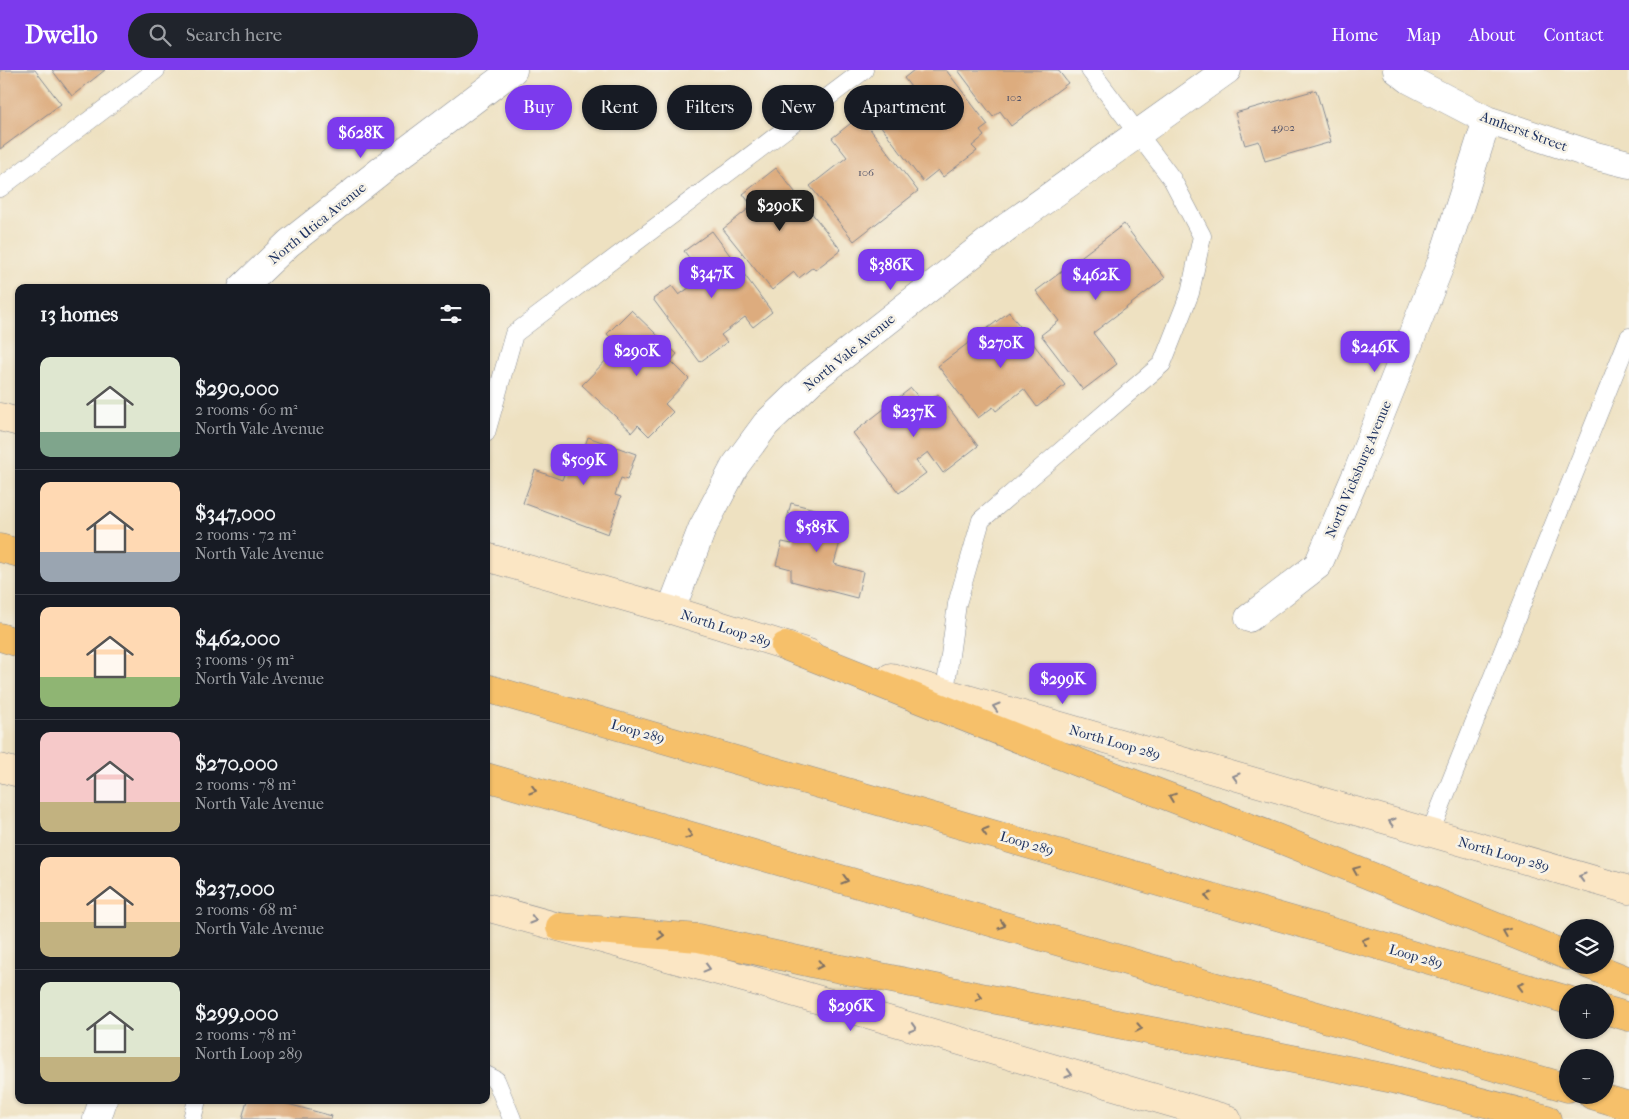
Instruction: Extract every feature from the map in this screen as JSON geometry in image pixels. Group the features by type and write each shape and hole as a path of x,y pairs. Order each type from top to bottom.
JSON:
{"highway":[{"path":"0,548 15,553"},
{"path":"0,637 15,642"},
{"path":"784,646 1080,763 1278,838 1559,952"},
{"name":"Loop 289","path":"490,689 1559,997"},
{"path":"490,778 1559,1085"},
{"path":"560,927 699,938 835,968 1393,1079 1547,1119"},
{"path":"1612,974 1629,981"},
{"path":"1614,1013 1629,1017"},
{"path":"1614,1102 1629,1106"}],"main road":[{"path":"0,417 15,421"},
{"name":"North Loop 289","path":"490,558 671,610 784,646 1629,890"},
{"path":"0,768 15,773"},
{"path":"490,908 758,982 1227,1119"}],"street":[{"name":"North Utica Avenue","path":"246,284 289,243 513,70"},
{"name":"North Vale Avenue","path":"671,610 702,529 735,466 766,424 812,380 999,233 1226,70"},
{"name":"Amherst Street","path":"1398,70 1410,80 1487,120 1596,156 1629,164"},
{"name":"North Vicksburg Avenue","path":"1249,618 1318,565 1358,471 1443,258 1487,120"},
{"path":"97,1119 101,1104"}],"lane":[{"path":"0,188 156,70"},
{"path":"490,418 514,334 864,70"},
{"path":"944,692 957,604 981,520 1162,364 1190,293 1202,236 1172,179 1090,70"},
{"path":"1430,833 1629,337"},
{"path":"490,1077 496,1080 512,1119"},
{"path":"192,1119 196,1104"}],"building":[{"path":"0,70 35,70 61,104 0,149"},
{"path":"52,70 105,70 72,96"},
{"path":"914,70 946,70 957,85 909,85 904,78"},
{"path":"958,70 1058,70 1068,83 1011,126 1000,111 993,117"},
{"path":"1316,90 1331,142 1265,161 1259,141 1245,145 1235,113"},
{"path":"964,94 988,125 980,131 984,136 972,146 977,151 943,177 938,170 923,182 884,130 964,130"},
{"path":"844,129 871,130 918,191 854,241 810,186 847,157 832,138"},
{"path":"776,168 841,250 815,270 813,267 799,278 794,272 772,290 723,229 752,206 743,194"},
{"path":"1124,224 1165,278 1093,333 1117,364 1083,390 1041,335 1059,321 1036,291"},
{"path":"712,231 772,312 753,327 745,317 721,335 727,342 700,362 653,299 672,286 679,295 704,277 684,251"},
{"path":"631,310 677,354 671,361 689,379 665,404 673,412 649,436 638,425 632,432 582,385 620,346 607,334"},
{"path":"1009,312 1065,385 1037,407 1024,389 996,411 993,407 978,418 938,366"},
{"path":"911,388 924,404 938,394 978,446 943,473 928,452 916,461 926,473 899,493 853,433"},
{"path":"588,437 636,454 627,480 621,478 615,495 621,497 608,534 523,503 535,470 562,480 574,447 583,451"},
{"path":"791,503 838,515 832,536 841,538 834,564 863,572 857,598 791,581 791,569 776,565 782,542 792,544 798,522 787,519"},
{"path":"246,1104 288,1104 332,1116 331,1119 242,1119"}]}
